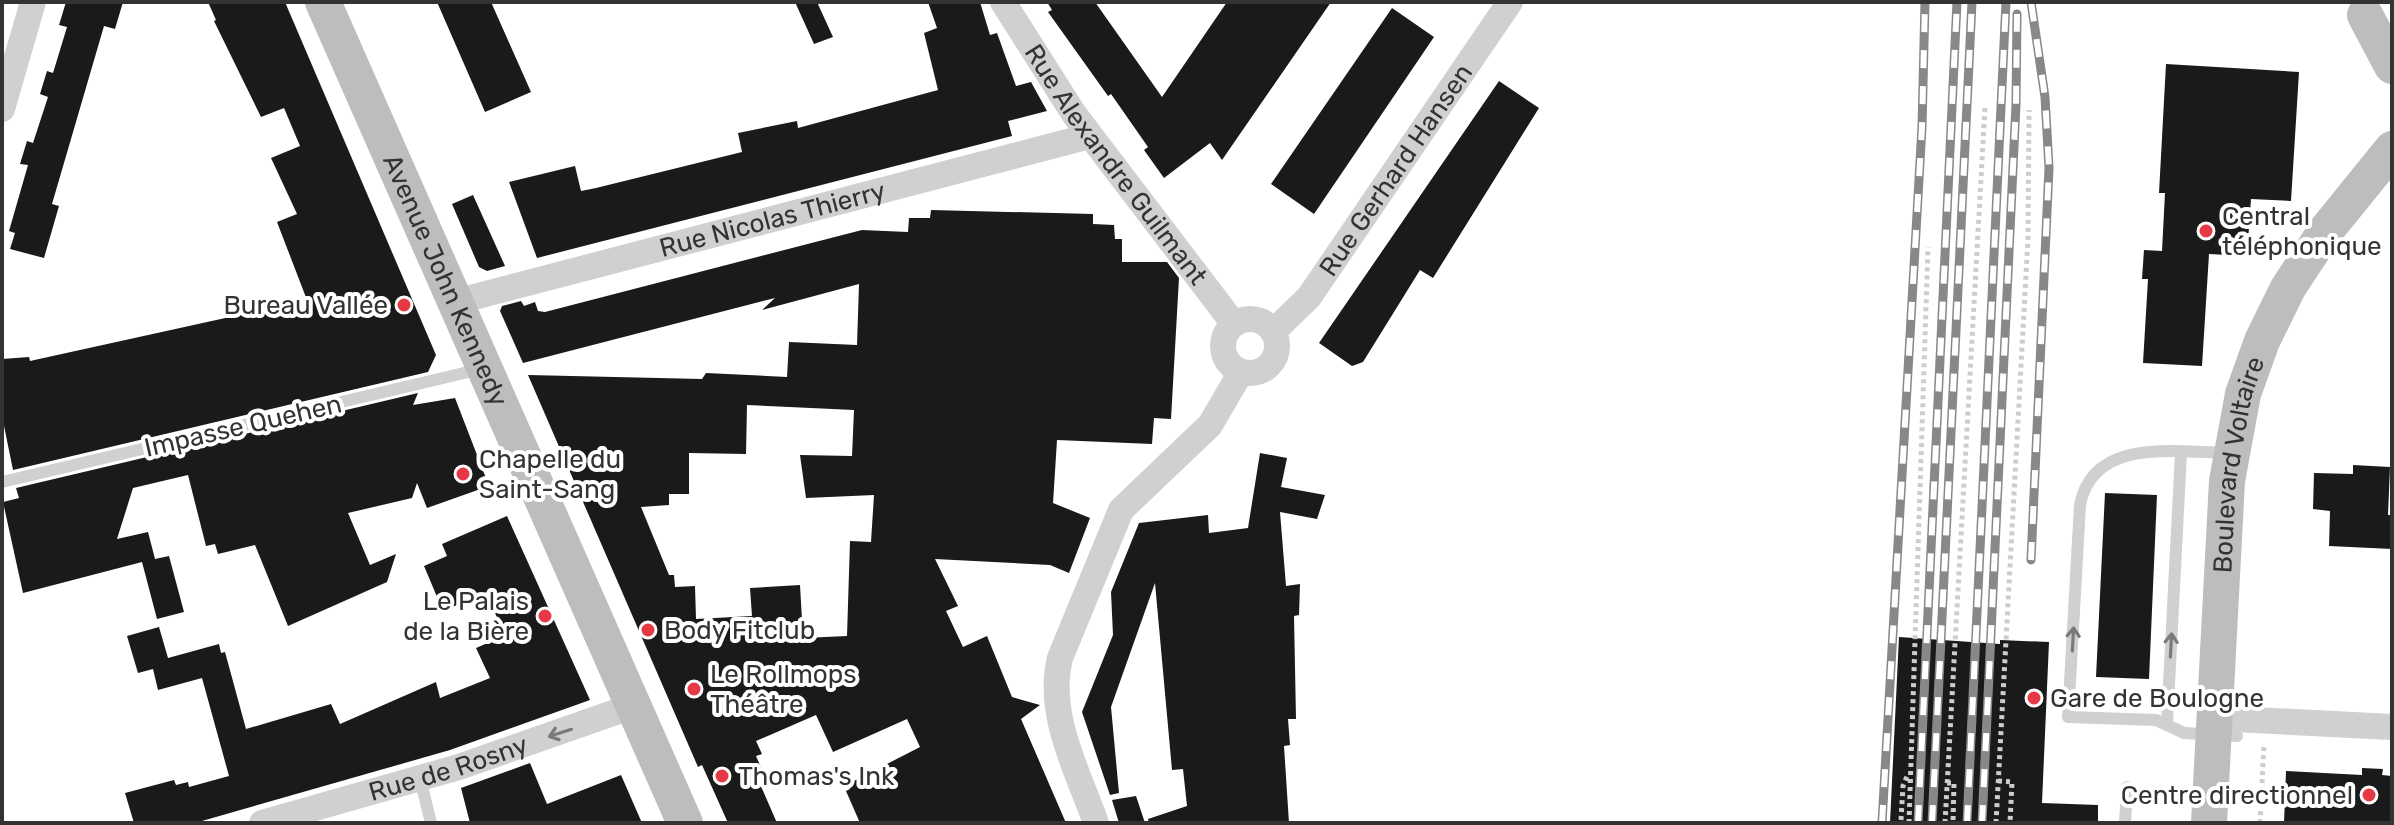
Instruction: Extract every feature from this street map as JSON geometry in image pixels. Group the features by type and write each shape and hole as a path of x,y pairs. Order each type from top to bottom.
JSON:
{"street":[{"path":"2,109 8,60 33,2"},
{"name":"Avenue John Kennedy","path":"323,2 685,823"},
{"name":"Rue Alexandre Guilmant","path":"1003,2 1090,136 1234,324"},
{"name":"Rue Gerhard Hansen","path":"1273,332 1309,297 1510,2"},
{"path":"2361,8 2392,45"},
{"path":"2361,8 2392,66"},
{"name":"Rue Nicolas Thierry","path":"455,302 1090,136"},
{"name":"Boulevard Voltaire","path":"2233,823 2230,453 2251,369 2281,300 2324,233 2392,149"},
{"name":"Boulevard Voltaire","path":"2209,823 2234,730 2247,505 2264,405 2283,351 2310,296 2348,241 2392,192"},
{"path":"1253,319 1273,332 1277,346 1269,365 1256,372 1241,372 1229,363 1223,350 1225,335 1234,324 1253,319"},
{"path":"1096,823 1057,708 1055,683 1060,658 1121,510 1210,425 1241,372"},
{"name":"Rue de Rosny","path":"262,823 420,778 633,706"},
{"path":"2234,730 2392,727"}],"lane":[{"name":"Impasse Quehen","path":"2,482 484,369"},
{"path":"2230,453 2130,452 2103,467 2087,483 2082,494 2068,717 2167,723 2184,733 2234,730"},
{"path":"2167,723 2181,453"},
{"path":"420,778 431,823"},
{"path":"2125,823 2127,787"}],"path":[{"path":"1945,823 1985,107"},
{"path":"1996,823 2028,238 2029,110"},
{"path":"1909,823 1908,774 1928,247"},
{"path":"2234,730 2260,823"},
{"path":"1901,820 1903,786 1908,774"},
{"path":"1998,781 2012,782 2010,823"},
{"path":"1947,783 1954,783 1953,822"}],"building":[{"path":"66,2 123,2 115,29 104,26 52,204 59,206 44,258 10,249 15,233 9,231 28,165 20,164 27,141 33,143 48,97 40,94 47,71 53,73 67,27 59,25"},
{"path":"208,2 285,2 436,355 428,372 13,470 2,416 2,359 29,357 30,361 307,300 277,222 297,214 271,158 300,146 284,108 261,117 214,21"},
{"path":"437,2 491,2 531,92 485,112"},
{"path":"795,2 817,2 833,37 814,44"},
{"path":"928,2 980,2 990,35 997,33 1016,86 1031,82 1047,111 1008,121 1012,136 537,258 509,182 575,166 581,191 596,188 742,152 738,133 797,121 798,128 938,90 924,33 937,28"},
{"path":"1047,2 1095,2 1162,97 1227,2 1331,2 1222,160 1210,143 1164,178 1144,150 1148,147 1111,94 1108,96 1048,12 1052,10"},
{"path":"1392,8 1434,37 1314,214 1271,184"},
{"name":"Central téléphonique","path":"2166,64 2299,72 2291,201 2251,199 2247,256 2209,254 2202,366 2143,363 2148,279 2142,279 2144,250 2162,251 2165,193 2159,193"},
{"path":"1499,81 1539,108 1433,278 1420,270 1363,362 1352,366 1319,343"},
{"path":"473,195 505,266 487,271 479,267 452,204"},
{"path":"931,210 1093,214 1093,224 1114,225 1115,239 1122,239 1122,262 1167,262 1179,278 1171,419 1154,418 1152,444 1057,440 1053,503 1090,518 1069,573 1050,565 935,559 958,606 946,611 963,647 987,636 1012,697 1040,705 1021,719 1066,823 860,823 846,791 850,789 848,784 920,747 907,719 833,752 816,715 756,741 762,754 756,756 767,781 760,784 777,823 728,823 702,765 698,767 528,375 702,379 706,373 787,377 789,342 857,345 859,284 762,310 775,298 523,363 500,311 502,306 521,301 524,306 535,302 538,311 545,312 862,230 908,232 909,218 930,218","holes":["747,405 854,410 852,456 800,455 806,498 874,495 871,542 850,541 847,636 803,638 800,585 750,588 752,616 696,619 695,586 675,587 674,575 669,575 641,507 669,505 669,494 689,494 689,453 746,454"]},
{"path":"418,393 413,405 455,398 489,486 427,508 417,483 412,498 348,513 370,565 396,554 387,582 288,626 255,545 218,554 215,544 206,546 188,475 133,488 117,539 148,532 155,559 169,556 184,612 157,619 142,562 23,593 3,502 19,498 16,488"},
{"path":"1260,453 1287,458 1281,487 1325,495 1317,519 1280,512 1286,586 1300,584 1299,615 1294,616 1296,719 1288,719 1290,745 1284,746 1289,823 1149,823 1148,819 1187,806 1183,769 1172,770 1155,583 1111,707 1119,793 1110,795 1082,712 1113,635 1111,592 1139,523 1208,515 1209,533 1248,528"},
{"path":"2353,465 2390,467 2388,515 2392,515 2392,549 2329,546 2330,511 2313,509 2314,473 2353,474"},
{"path":"2105,493 2157,495 2149,679 2096,677"},
{"path":"507,516 590,700 450,750 195,823 134,823 125,793 174,780 176,785 188,782 189,787 229,776 202,678 158,690 153,669 138,673 127,636 159,627 168,658 219,644 221,653 225,652 246,729 331,704 340,724 436,682 440,698 490,678 476,648 504,636 487,592 443,611 424,566 447,556 442,544"},
{"path":"1899,637 2000,644 2000,640 2049,642 2042,803 2098,805 2098,823 1890,823"},
{"path":"530,763 547,804 621,775 642,823 470,823 461,788"},
{"path":"2362,768 2383,769 2382,775 2392,776 2392,823 2284,823 2286,771 2362,775"},
{"path":"1136,796 1145,823 1119,823 1112,800"}],"railway":[{"path":"1882,823 1922,127 1925,2"},
{"path":"1918,823 1957,2"},
{"path":"1932,823 1972,2"},
{"path":"1967,823 2006,2"},
{"path":"2031,2 2045,97 2049,168 2031,560"},
{"path":"1982,823 2016,104 2017,14"}],"place":[{"name":"Central téléphonique","path":"2206,231"},
{"name":"Bureau Vallée","path":"404,305"},
{"name":"Chapelle du Saint-Sang","path":"463,474"},
{"name":"Le Palais de la Bière","path":"545,616"},
{"name":"Body Fitclub","path":"648,630"},
{"name":"Le Rollmops Théâtre","path":"694,689"},
{"name":"Gare de Boulogne","path":"2034,698"},
{"name":"Thomas's Ink","path":"722,776"},
{"name":"Centre directionnel","path":"2369,795"}]}
